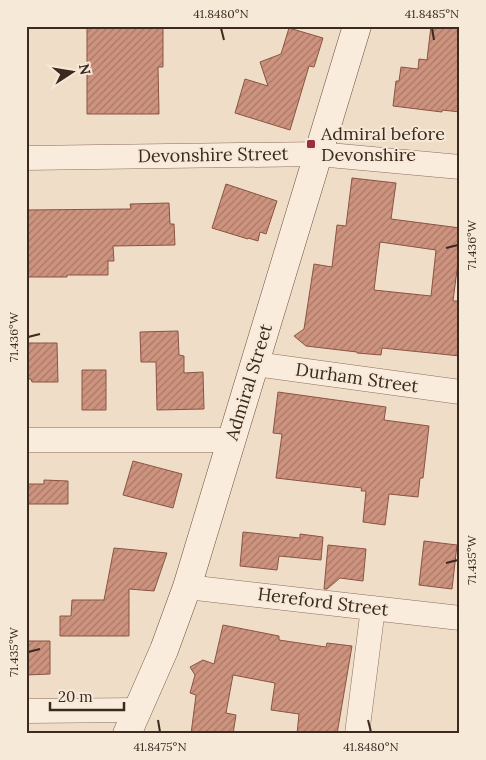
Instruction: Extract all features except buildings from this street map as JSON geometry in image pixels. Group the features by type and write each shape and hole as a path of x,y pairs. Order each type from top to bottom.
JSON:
{"main road":[{"name":"Admiral Street","path":"132,722 164,650 187,587 358,26"}],"street":[{"name":"Devonshire Street","path":"26,158 318,154 460,167"},
{"name":"Durham Street","path":"255,364 460,392"},
{"path":"26,440 232,440"},
{"name":"Hereford Street","path":"187,587 460,618"},
{"path":"357,734 373,608"},
{"path":"26,711 132,722"}],"place":[{"name":"Admiral before Devonshire","path":"311,144"}]}
